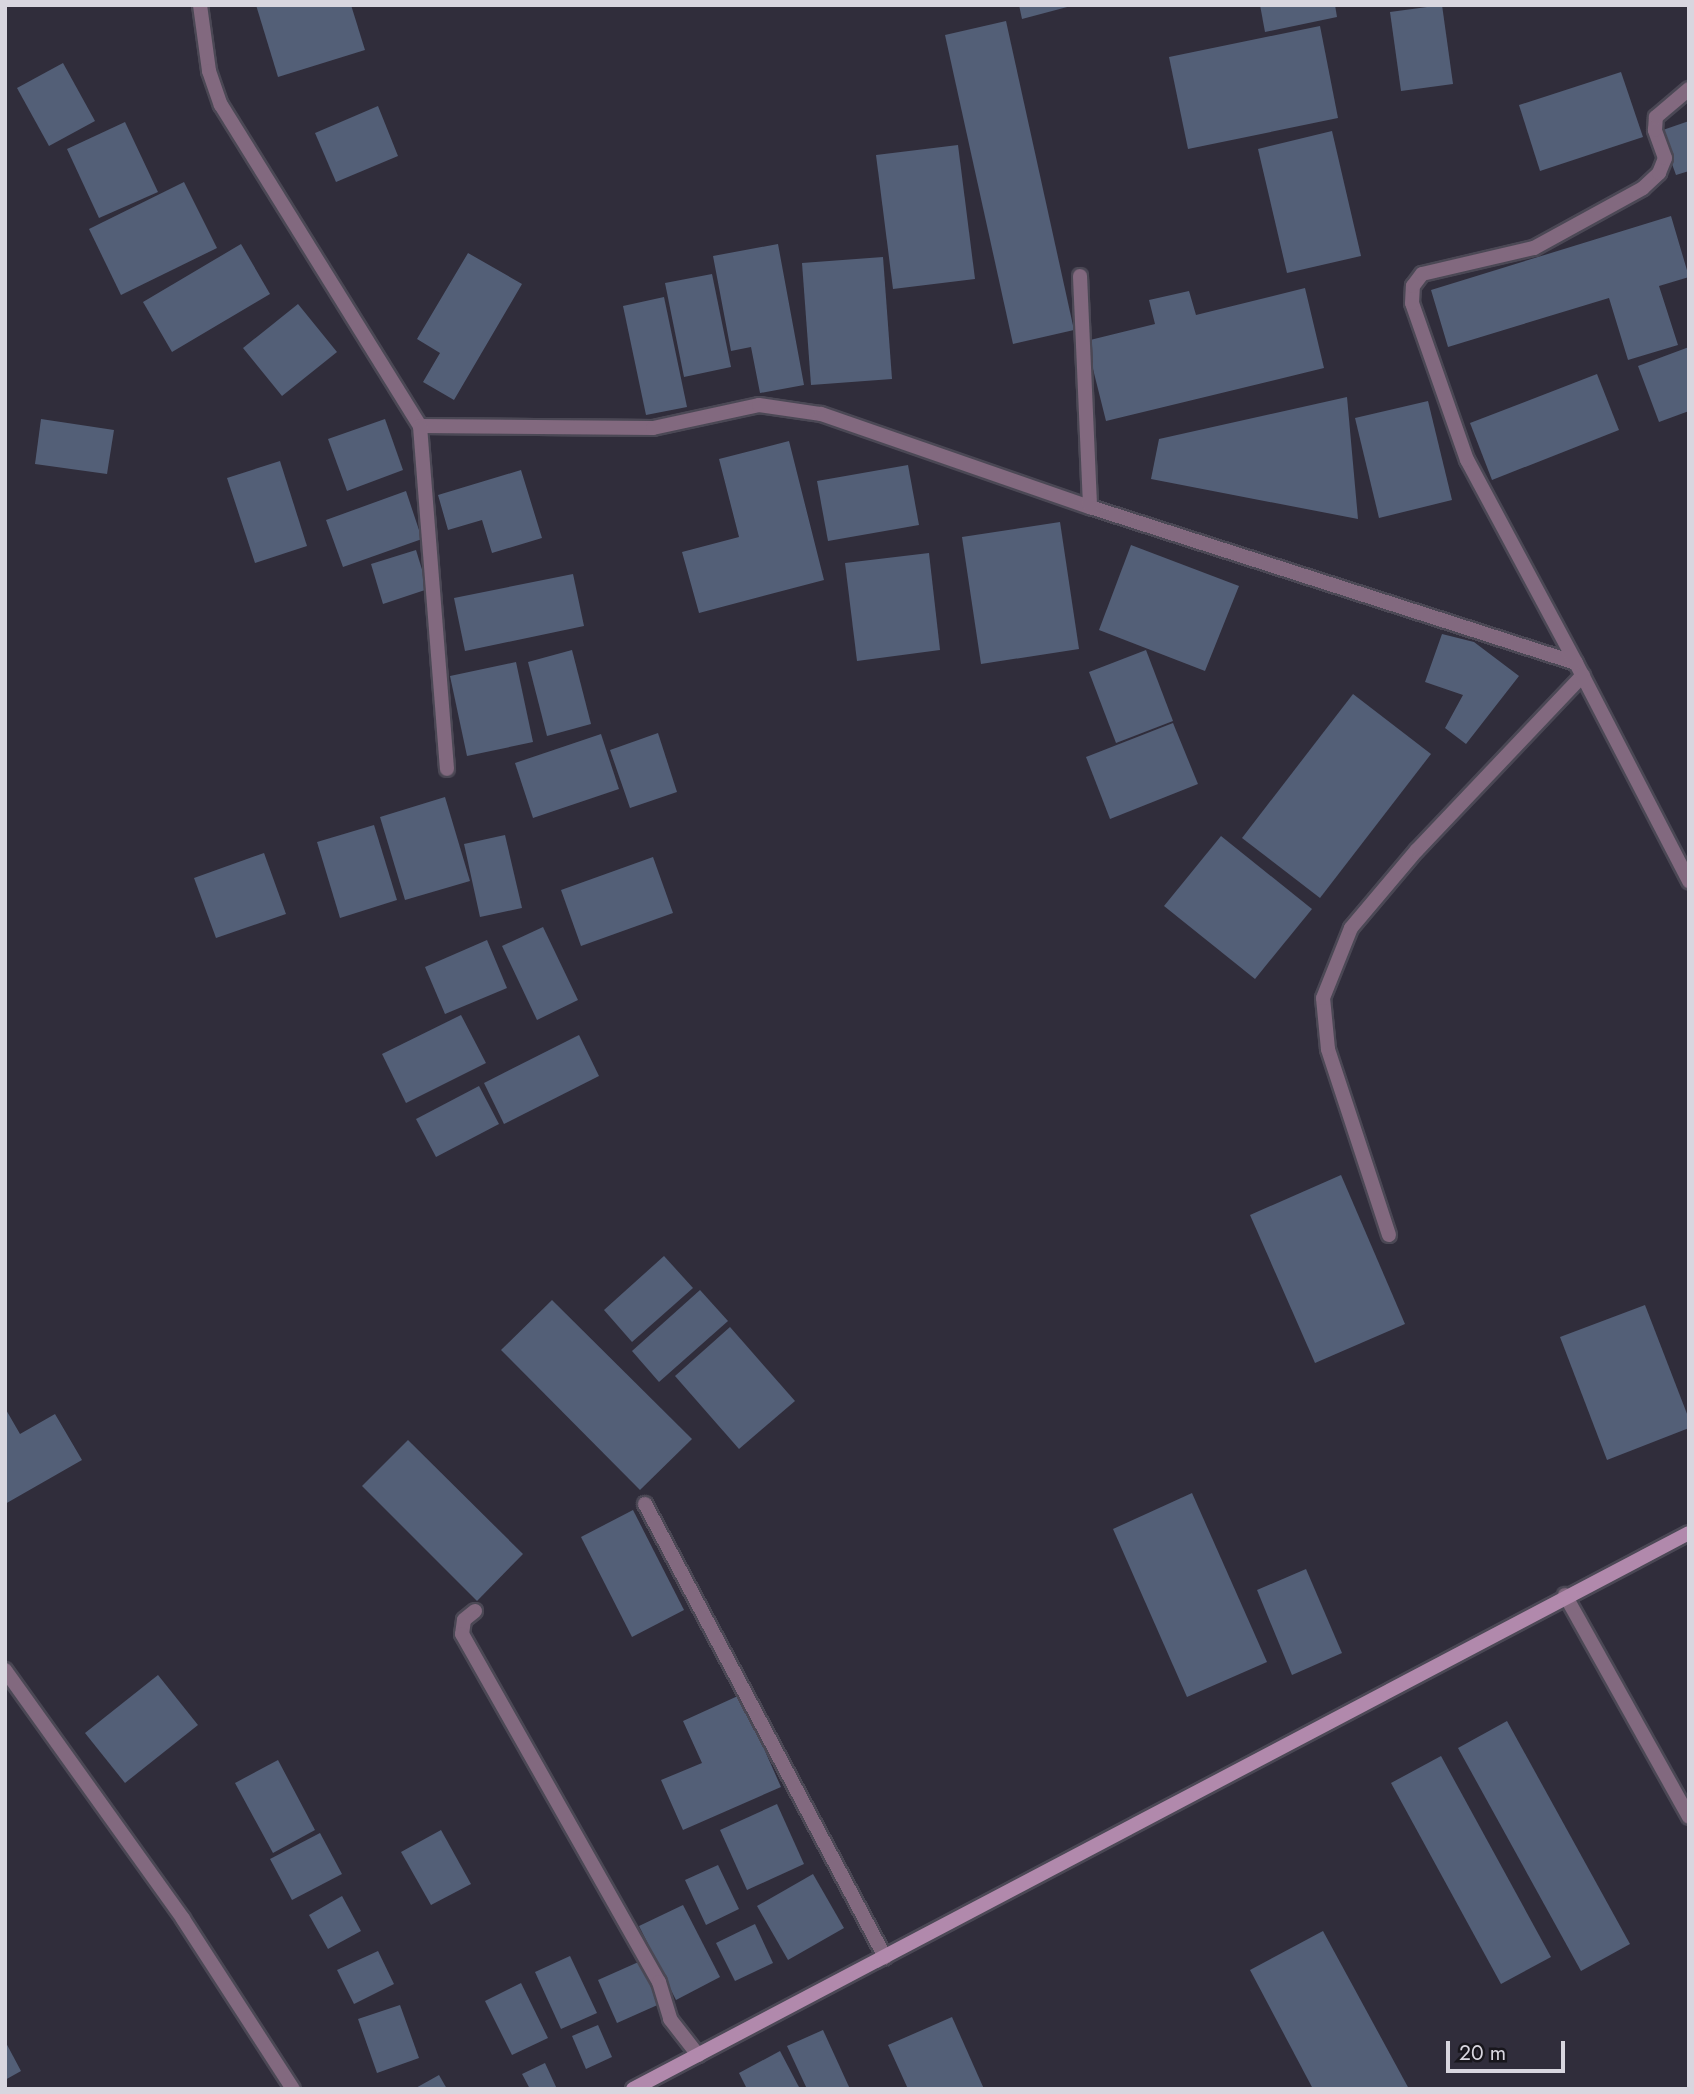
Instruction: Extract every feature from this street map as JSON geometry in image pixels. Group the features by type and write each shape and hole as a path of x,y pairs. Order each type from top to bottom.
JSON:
{"street":[{"path":"200,5 209,71 221,105 420,426 447,769"},
{"path":"1689,89 1657,117 1655,130 1665,158 1659,173 1643,188 1534,248 1422,274 1413,286 1412,303 1467,460 1689,881"},
{"path":"1080,276 1090,507"},
{"path":"420,426 653,428 759,405 821,414 1090,507 1579,669"},
{"path":"1389,1235 1328,1049 1323,998 1351,928 1579,669"},
{"path":"645,1504 885,1957"},
{"path":"633,2089 1565,1595 1689,1533"},
{"path":"1565,1595 1689,1817"},
{"path":"475,1611 464,1620 462,1634 659,1982 670,2019 698,2055"},
{"path":"5,1670 183,1919 293,2089"}],"building":[{"path":"256,5 351,5 365,50 278,77"},
{"path":"1019,5 1071,5 1071,6 1022,19"},
{"path":"1260,5 1335,5 1337,17 1265,32"},
{"path":"1442,5 1453,84 1401,91 1390,12"},
{"path":"1006,21 1074,330 1013,344 945,35"},
{"path":"1320,26 1338,118 1188,149 1169,57"},
{"path":"63,63 95,121 49,146 17,88"},
{"path":"1621,72 1643,137 1540,171 1519,105"},
{"path":"378,106 398,156 336,182 315,133"},
{"path":"1689,121 1689,171 1676,175 1660,131"},
{"path":"125,122 158,192 99,218 67,149"},
{"path":"1332,131 1361,256 1287,273 1258,149"},
{"path":"958,145 975,279 893,289 876,155"},
{"path":"184,182 217,248 121,295 89,229"},
{"path":"1671,216 1689,277 1659,286 1678,345 1628,360 1609,298 1448,347 1431,290"},
{"path":"241,244 270,294 172,352 143,302"},
{"path":"778,244 804,385 760,393 751,347 731,351 713,256"},
{"path":"468,253 522,284 454,400 423,382 440,353 417,339"},
{"path":"883,257 892,379 811,385 802,263"},
{"path":"712,274 731,367 684,377 665,283"},
{"path":"1305,288 1324,368 1106,421 1086,341 1155,324 1149,300 1189,291 1196,315"},
{"path":"664,297 687,407 646,415 623,306"},
{"path":"298,304 337,352 282,396 243,348"},
{"path":"1689,347 1689,411 1659,422 1638,366"},
{"path":"1597,374 1619,430 1492,480 1470,423"},
{"path":"1347,397 1358,519 1151,479 1159,439"},
{"path":"1428,401 1452,500 1379,518 1355,418"},
{"path":"41,419 114,430 107,474 35,464"},
{"path":"385,419 403,470 347,491 328,439"},
{"path":"789,441 824,580 699,613 682,552 739,537 719,459"},
{"path":"280,461 307,546 255,563 227,478"},
{"path":"908,465 919,525 828,541 817,481"},
{"path":"521,470 542,538 492,553 482,520 448,530 438,495"},
{"path":"406,491 422,539 343,567 326,520"},
{"path":"1060,522 1079,649 981,664 962,537"},
{"path":"1131,545 1239,586 1205,671 1099,630"},
{"path":"416,550 428,589 383,604 371,564"},
{"path":"929,553 940,650 857,661 845,563"},
{"path":"573,574 584,626 465,651 454,598"},
{"path":"1442,634 1474,642 1519,676 1466,744 1445,728 1463,695 1425,682"},
{"path":"572,650 591,724 547,736 528,662"},
{"path":"1146,650 1173,721 1116,743 1089,672"},
{"path":"516,662 533,742 467,756 450,676"},
{"path":"1353,694 1431,754 1320,898 1242,838"},
{"path":"1173,723 1198,784 1110,819 1086,757"},
{"path":"658,733 677,792 630,808 610,750"},
{"path":"601,734 619,789 533,818 515,763"},
{"path":"445,797 470,881 405,900 380,817"},
{"path":"374,825 397,900 340,918 317,842"},
{"path":"505,835 522,908 480,917 464,844"},
{"path":"1221,836 1312,909 1255,979 1164,906"},
{"path":"264,853 286,914 216,938 194,878"},
{"path":"653,857 673,913 581,946 561,890"},
{"path":"543,927 578,1000 537,1020 502,946"},
{"path":"487,940 507,988 445,1014 425,967"},
{"path":"461,1015 486,1063 406,1103 382,1054"},
{"path":"579,1035 599,1076 504,1124 484,1083"},
{"path":"479,1086 499,1124 436,1157 416,1119"},
{"path":"1341,1175 1405,1324 1315,1363 1250,1215"},
{"path":"664,1256 693,1288 632,1342 604,1310"},
{"path":"700,1290 728,1321 659,1382 632,1351"},
{"path":"552,1300 692,1439 640,1490 501,1350"},
{"path":"1645,1305 1689,1419 1689,1428 1607,1460 1560,1337"},
{"path":"730,1327 795,1401 739,1449 675,1376"},
{"path":"5,1408 20,1434 55,1414 82,1460 5,1504"},
{"path":"408,1440 523,1554 477,1601 362,1486"},
{"path":"1192,1493 1267,1662 1187,1697 1113,1529"},
{"path":"633,1510 684,1610 632,1637 581,1537"},
{"path":"1306,1569 1342,1653 1292,1675 1257,1590"},
{"path":"158,1675 198,1725 125,1783 85,1733"},
{"path":"740,1695 781,1787 683,1830 661,1780 702,1763 683,1721"},
{"path":"1507,1721 1630,1944 1581,1971 1458,1748"},
{"path":"1441,1756 1551,1957 1501,1984 1391,1783"},
{"path":"278,1760 315,1830 273,1853 235,1783"},
{"path":"777,1804 804,1864 747,1890 720,1830"},
{"path":"441,1830 471,1884 431,1905 401,1852"},
{"path":"320,1833 342,1874 292,1900 270,1859"},
{"path":"718,1865 739,1909 706,1925 685,1880"},
{"path":"813,1874 844,1928 788,1960 757,1906"},
{"path":"342,1896 361,1931 328,1949 309,1915"},
{"path":"683,1905 720,1977 676,2000 639,1926"},
{"path":"755,1924 773,1963 735,1981 716,1943"},
{"path":"1323,1931 1409,2089 1313,2089 1250,1970"},
{"path":"378,1951 394,1984 354,2004 337,1970"},
{"path":"570,1956 597,2013 561,2029 535,1972"},
{"path":"643,1960 662,2003 617,2023 598,1980"},
{"path":"521,1983 548,2038 512,2055 485,2001"},
{"path":"400,2005 419,2058 377,2073 358,2019"},
{"path":"952,2017 984,2089 908,2089 888,2045"},
{"path":"598,2025 612,2057 586,2069 572,2036"},
{"path":"823,2030 850,2089 807,2089 787,2046"},
{"path":"5,2041 21,2071 5,2080"},
{"path":"780,2051 800,2089 747,2089 739,2073"},
{"path":"545,2063 557,2089 530,2089 522,2074"},
{"path":"439,2075 447,2089 414,2089"}]}
